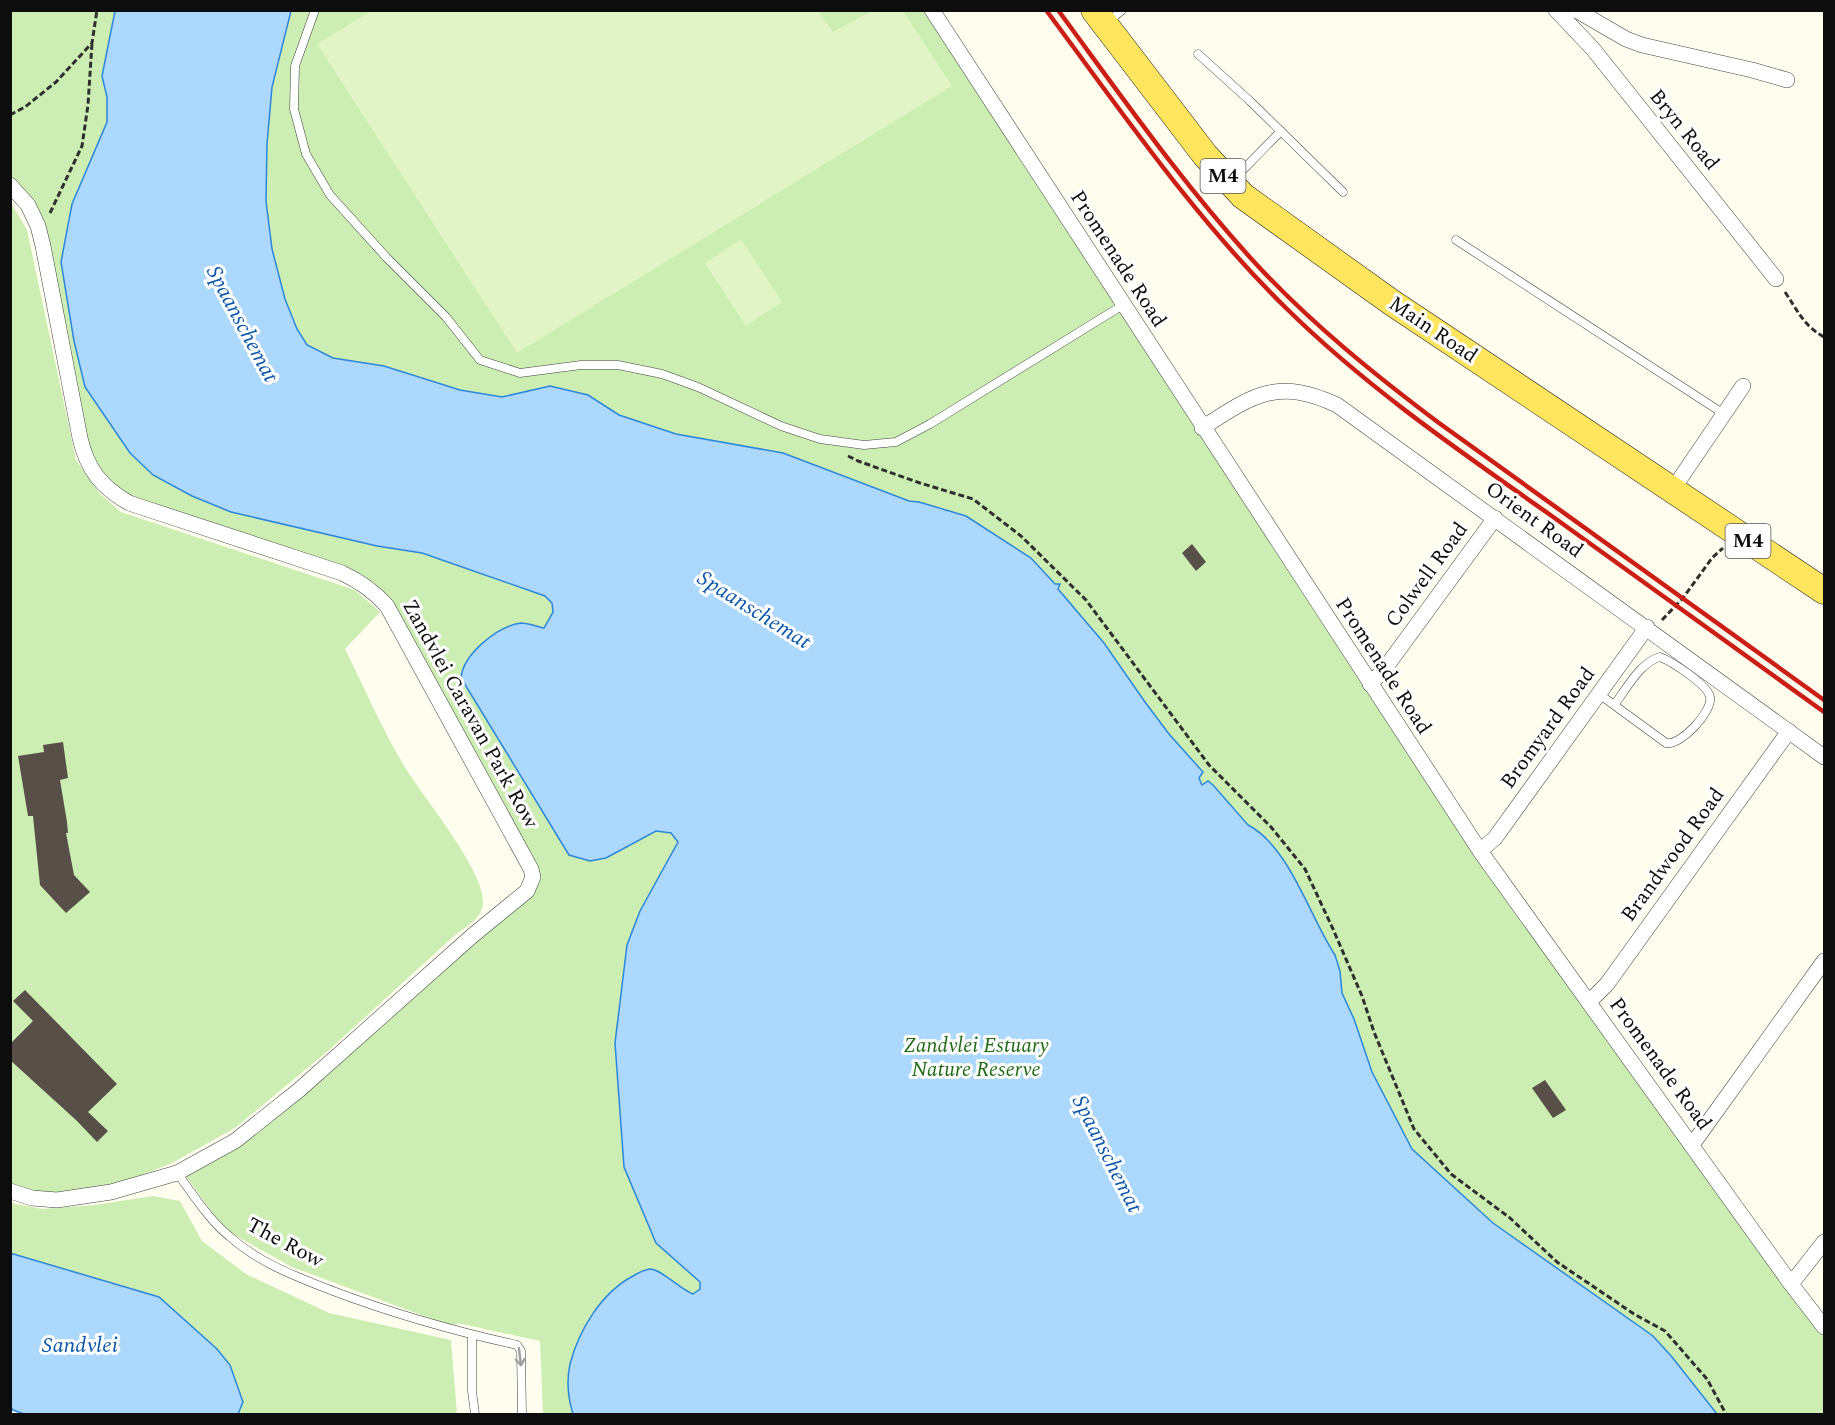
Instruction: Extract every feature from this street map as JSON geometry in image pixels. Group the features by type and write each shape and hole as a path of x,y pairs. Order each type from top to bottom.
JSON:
{"main road":[{"name":"Main Road","path":"1107,15 1198,146 1243,196 1391,302 1824,591"}],"street":[{"name":"Promenade Road","path":"932,10 1202,428 1480,851 1824,1327"},
{"name":"Bryn Road","path":"1556,10 1593,49 1776,279"},
{"path":"1576,10 1634,42 1787,80"},
{"name":"Zandvlei Caravan Park Row","path":"10,185 28,205 38,226 81,446 95,474 114,494 129,503 342,573 363,584 379,597 387,606 428,679 531,869 533,877 527,891 472,936 269,1116 235,1141 177,1173"},
{"path":"1673,489 1743,386"},
{"name":"Orient Road","path":"1202,428 1252,398 1274,391 1294,390 1317,395 1337,405 1650,629 1824,757"},
{"name":"Colwell Road","path":"1370,684 1383,670 1495,518"},
{"name":"Bromyard Road","path":"1480,851 1495,838 1599,694 1650,629"},
{"name":"Brandwood Road","path":"1589,1002 1607,984 1789,731"},
{"path":"1692,1145 1824,961"},
{"path":"10,1191 32,1198 70,1199 111,1192 177,1173"},
{"path":"1791,1284 1824,1242"}],"lane":[{"path":"315,10 295,66 294,109 306,154 330,195 387,258 446,317 480,360 520,373 580,365 618,365 662,375 698,387 781,426 820,439 864,445 896,442 930,424 1123,305"},
{"path":"1198,54 1343,192"},
{"path":"1229,183 1281,131"},
{"path":"1456,240 1724,414"},
{"path":"1599,694 1614,705 1666,743 1671,744 1688,734 1707,708 1710,698 1709,692 1696,681 1660,657 1654,658 1641,669 1614,705"},
{"name":"The Row","path":"177,1173 216,1225 249,1252 273,1265 370,1305 459,1333 520,1348 522,1414"},
{"path":"472,1335 472,1391 475,1414"}],"path":[{"path":"50,215 82,146 97,10"},
{"path":"10,115 25,107 56,82 92,43"},
{"path":"1776,279 1796,313 1824,337"},
{"path":"840,452 858,462 973,499 1021,536 1086,600 1209,765 1271,826 1305,869 1350,967 1414,1129 1451,1174 1509,1218 1557,1262 1634,1314 1665,1331 1707,1379 1726,1414"},
{"path":"1650,629 1683,598 1712,558 1726,546"}],"green space":[{"path":"10,11 932,11 1370,684 1824,1327 1824,1414 543,1414 540,1341 458,1323 451,1326 292,1267 224,1229 184,1173 244,1139 539,881 367,585 134,505 93,468 43,246 11,185"},
{"path":"371,11 818,11 833,32 872,11 903,11 952,86 517,353 317,44"},
{"path":"10,201 27,230 76,460 100,494 121,512 355,590 380,612 345,649 403,764 463,852 481,888 483,902 480,913 474,921 455,935 329,1050 235,1128 172,1163 114,1186 58,1194 14,1190 10,1187"},
{"path":"741,239 782,302 746,326 705,263"},
{"path":"153,1196 180,1201 202,1241 246,1274 329,1313 451,1340 457,1414 24,1414 13,1410 10,1406 10,1203 43,1209 95,1205"}],"water":[{"name":"Zandvlei Estuary Nature Reserve","path":"115,11 291,11 272,87 267,144 266,201 272,249 285,299 297,329 307,345 333,358 384,366 460,390 502,397 550,386 588,395 619,415 676,434 783,453 909,501 966,516 1031,558 1055,584 1060,584 1058,589 1104,643 1169,734 1203,772 1199,778 1202,785 1208,781 1213,785 1248,825 1262,835 1275,849 1287,865 1335,955 1340,971 1342,993 1354,1019 1372,1072 1412,1149 1493,1223 1653,1336 1717,1414 573,1414 568,1384 574,1351 585,1326 601,1302 611,1292 621,1283 650,1269 660,1272 693,1294 700,1289 700,1282 656,1243 624,1167 615,1043 627,945 640,911 678,842 671,833 656,831 606,858 590,861 569,855 461,678 468,660 492,635 521,623 544,628 553,612 552,603 545,596 422,553 377,546 231,512 192,496 153,475 130,453 85,387 74,341 61,262 72,204 107,122 107,97 102,76"},
{"name":"Sandvlei","path":"10,1253 159,1297 217,1349 230,1365 243,1402 238,1414 24,1414 13,1410 10,1406"}],"building":[{"path":"1192,544 1206,562 1196,571 1182,553"},
{"path":"63,742 68,778 60,780 67,822 68,833 66,833 74,875 90,892 66,913 40,885 33,816 28,816 18,756 44,752 43,745"},
{"path":"25,990 117,1084 88,1112 108,1131 97,1142 10,1060 10,1044 33,1021 13,1001"},
{"path":"1545,1080 1566,1110 1553,1118 1532,1088"}],"railway":[{"path":"1046,10 1131,126 1190,201 1253,274 1316,337 1380,391 1447,441 1824,712"},
{"path":"1058,10 1204,204 1257,265 1322,328 1439,423 1824,700"}],"water label":[{"name":"Spaanschemat","path":"242,324"},
{"name":"Spaanschemat","path":"754,610"},
{"name":"Spaanschemat","path":"1107,1154"}]}
